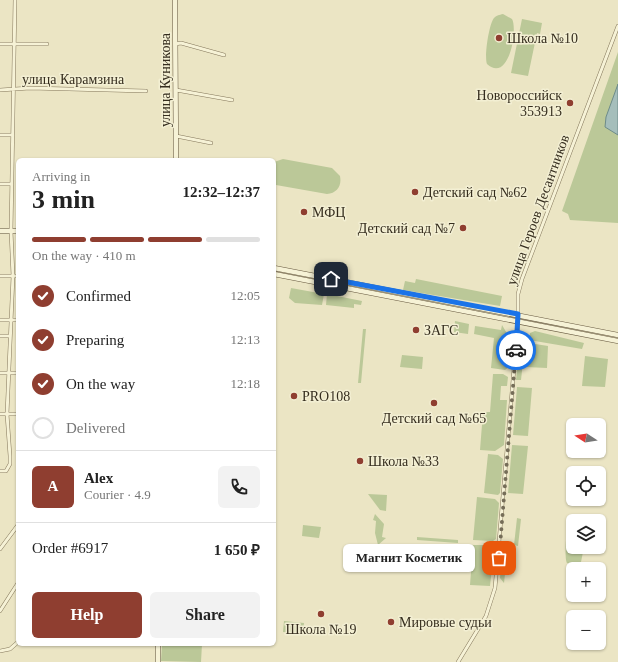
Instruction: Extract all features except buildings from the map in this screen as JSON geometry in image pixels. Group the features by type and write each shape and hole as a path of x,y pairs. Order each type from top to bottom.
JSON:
{"street":[{"path":"0,470 6,470 10,456 7,414 10,373 13,276 11,231 15,0"},
{"name":"улица Куникова","path":"175,0 176,158"},
{"name":"улица Героев Десантников","path":"458,662 486,616 495,588 518,322 518,294 522,279 618,26"},
{"path":"0,44 47,44"},
{"path":"175,44 181,44 224,55"},
{"name":"улица Карамзина","path":"0,90 30,88 146,91"},
{"path":"176,90 232,100"},
{"path":"0,135 13,135"},
{"path":"176,136 211,143"},
{"path":"0,184 12,184"},
{"path":"0,231 16,231"},
{"path":"276,269 291,274 518,322 618,341"},
{"path":"276,274 291,274 518,314 618,335"},
{"path":"0,276 13,276"},
{"path":"0,320 16,320"},
{"path":"0,336 10,336"},
{"path":"0,373 16,373"},
{"path":"0,414 16,414"},
{"path":"0,549 16,528"},
{"path":"0,611 16,586"},
{"path":"0,650 10,649 16,644"},
{"path":"158,646 158,662"}],"green space":[{"path":"503,14 512,19 514,25 513,43 506,61 501,67 495,68 487,64 486,60 490,27 494,18"},
{"path":"522,19 542,23 540,34 537,33 528,76 511,73"},
{"path":"618,52 618,223 570,220 568,214 562,211"},
{"path":"283,159 332,168 340,176 339,186 336,191 327,194 276,185 276,161"},
{"path":"416,279 502,296 500,306 403,290 405,281 415,283"},
{"path":"291,288 324,294 322,305 295,303 289,298"},
{"path":"327,294 362,301 361,305 354,304 354,308 326,305"},
{"path":"455,321 469,324 468,334 454,332"},
{"path":"502,325 512,342 510,366 505,370 491,368 494,338 474,334 475,326 501,330"},
{"path":"363,329 366,329 361,383 358,383"},
{"path":"535,331 584,343 582,349 529,340 530,333"},
{"path":"520,343 525,344 521,380 516,380"},
{"path":"529,343 548,346 547,368 526,367"},
{"path":"402,355 423,357 422,369 400,367"},
{"path":"585,356 608,359 605,387 582,386"},
{"path":"493,374 503,374 508,377 507,386 501,386 500,400 507,400 504,445 495,451 480,450 483,412 490,412"},
{"path":"517,387 532,388 528,436 513,435"},
{"path":"512,445 528,446 523,494 508,493"},
{"path":"488,454 498,455 503,459 500,493 498,495 484,493"},
{"path":"368,494 387,495 386,511 380,510"},
{"path":"477,497 495,499 499,503 496,539 493,541 473,540"},
{"path":"375,514 384,524 382,537 386,538 378,545 375,533 376,521 373,520"},
{"path":"517,518 521,519 518,546 514,545"},
{"path":"303,525 321,527 319,538 302,536"},
{"path":"417,537 458,540 458,543 417,540"},
{"path":"473,545 491,545 494,550 490,586 470,585"},
{"path":"566,554 583,554 581,562 567,562"},
{"path":"502,556 507,556 504,583 500,578"},
{"path":"284,621 304,623 303,634 283,632"},
{"path":"162,646 202,646 201,662 161,661"}],"water":[{"path":"618,84 618,135 605,127 606,117"}],"way so far":[{"path":"499,558 516,350"}],"place":[{"name":"Школа №10","path":"499,38"},
{"name":"Новороссийск 353913","path":"570,103"},
{"name":"Детский сад №62","path":"415,192"},
{"name":"МФЦ","path":"304,212"},
{"name":"Детский сад №7","path":"463,228"},
{"name":"ЗАГС","path":"416,330"},
{"name":"PRO108","path":"294,396"},
{"name":"Детский сад №65","path":"434,403"},
{"name":"Школа №33","path":"360,461"},
{"name":"Магнит Косметик","path":"499,558"},
{"name":"Школа №19","path":"321,614"},
{"name":"Мировые судьи","path":"391,622"}],"route":[{"path":"331,279 518,314 516,350"}]}
